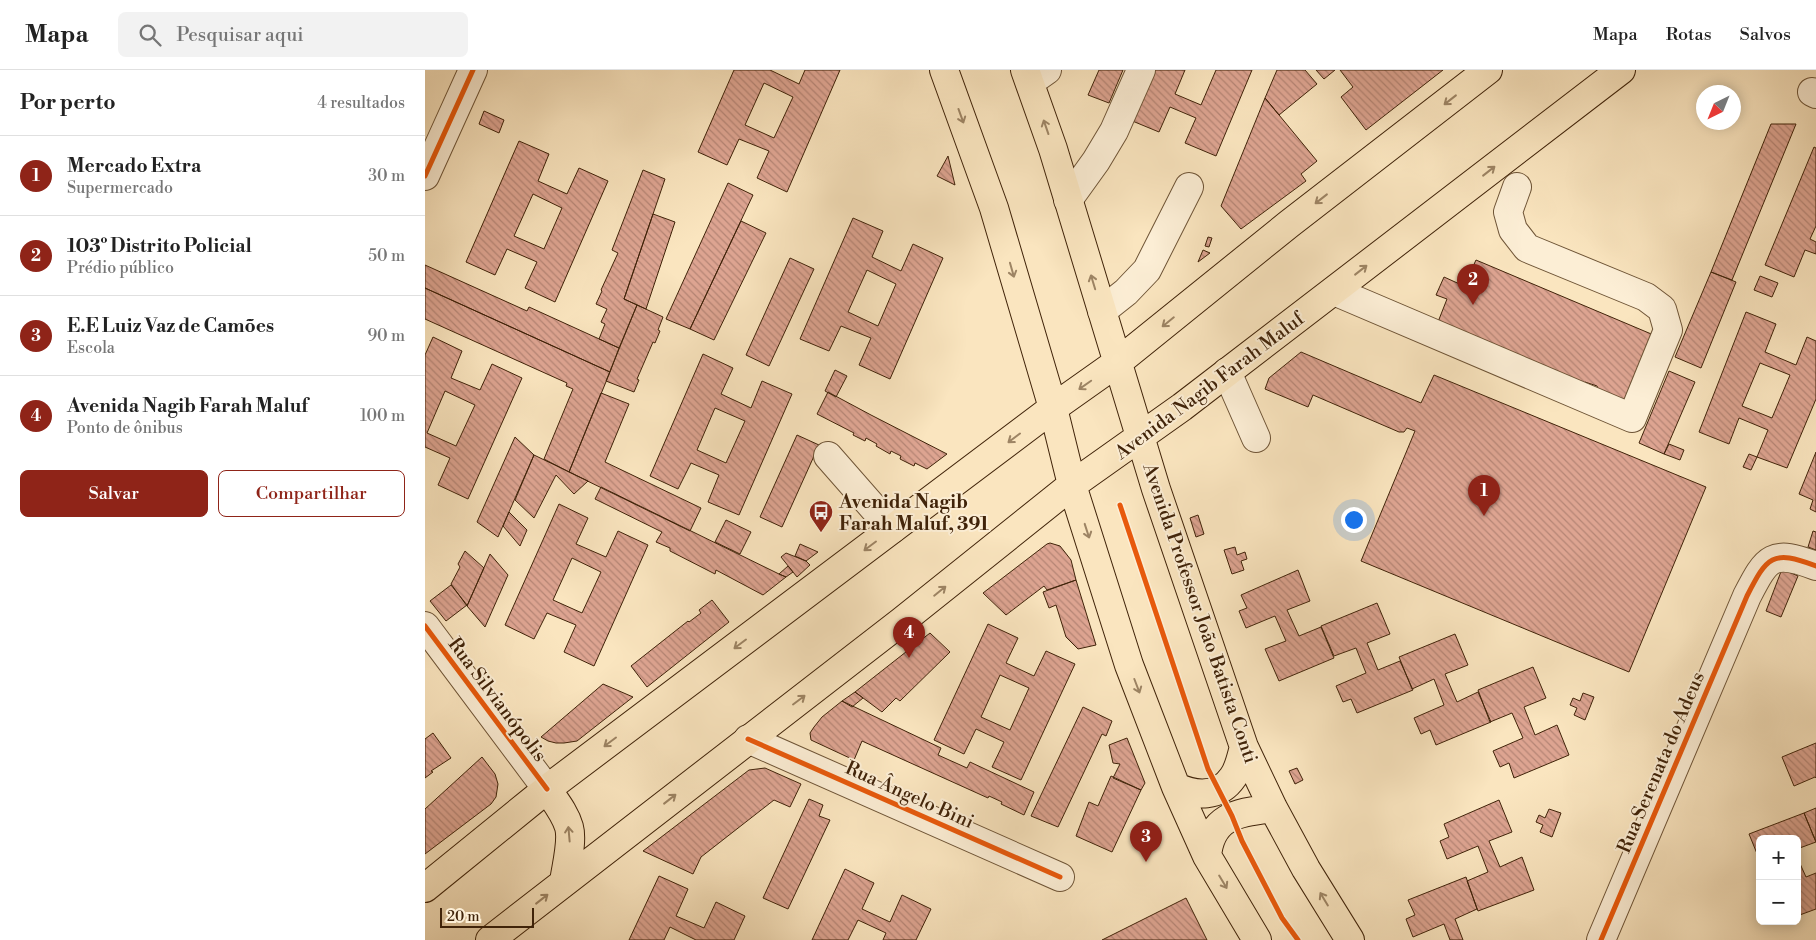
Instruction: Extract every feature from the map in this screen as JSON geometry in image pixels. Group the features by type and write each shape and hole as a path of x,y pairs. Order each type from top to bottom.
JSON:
{"main road":[{"path":"945,70 995,208 1053,408 1072,485 1129,665 1176,787 1207,856 1257,940"},
{"path":"425,888 547,789 1053,408 1118,362 1289,224 1488,70"},
{"name":"Avenida Nagib Farah Maluf","path":"490,940 902,621 1072,485 1141,437 1227,372 1621,70"},
{"name":"Avenida Professor João Batista Conti","path":"1034,74 1053,149 1156,489 1244,747 1273,808 1306,869 1350,940"},
{"path":"1176,787 1199,794 1213,793 1225,787 1234,776 1244,747"},
{"path":"547,789 565,816 570,829 570,842 563,882"},
{"path":"1207,856 1209,841 1216,828 1229,818 1247,811 1273,808"}],"street":[{"path":"425,176 473,70"},
{"path":"1068,200 1096,161 1114,131 1141,70"},
{"path":"1102,311 1127,292 1147,270 1189,187"},
{"path":"1334,291 1633,418 1668,330 1662,309 1646,297 1527,248 1513,230 1508,212 1517,187"},
{"path":"1227,372 1256,438"},
{"path":"829,456 892,529"},
{"name":"Rua Serenata do Adeus","path":"1601,940 1747,596 1760,571 1769,561 1789,557 1816,566"},
{"name":"Rua Silvianópolis","path":"425,626 547,789"},
{"name":"Rua Ângelo Bini","path":"748,739 1060,877"}],"building":[{"path":"734,70 770,70 799,84 805,70 840,70 787,192 757,178 769,151 739,139 727,165 698,152","holes":["764,83 793,97 774,138 745,125"]},
{"path":"1099,70 1123,70 1109,103 1088,95"},
{"path":"1151,70 1185,70 1175,94 1201,105 1216,70 1252,70 1216,156 1185,143 1196,118 1170,107 1159,132 1130,120"},
{"path":"1277,70 1305,70 1317,84 1279,115 1265,98"},
{"path":"1316,70 1335,70 1324,79"},
{"path":"1340,70 1443,70 1366,130 1341,97 1353,87"},
{"path":"1265,98 1317,161 1301,174 1306,181 1241,229 1221,206"},
{"path":"484,111 504,120 499,133 479,124"},
{"path":"1771,124 1796,124 1732,280 1711,272"},
{"path":"519,141 549,154 538,181 567,194 579,168 608,181 555,302 525,288 537,262 507,249 495,275 466,262","holes":["533,194 562,208 544,249 514,236"]},
{"path":"1814,147 1816,148 1816,226 1810,239 1816,242 1816,254 1805,250 1794,277 1765,265"},
{"path":"948,156 955,185 937,176"},
{"path":"643,170 665,179 624,299 637,305 619,348 599,339 605,324 601,322 607,309 596,304 618,253 612,250"},
{"path":"728,183 753,195 690,329 666,319"},
{"path":"653,214 675,222 646,309 624,299"},
{"path":"853,218 883,231 872,257 901,271 913,244 943,258 890,379 859,365 871,338 841,326 829,351 800,339","holes":["867,270 896,284 878,326 848,312"]},
{"path":"741,221 766,233 714,340 690,329"},
{"path":"1208,237 1212,238 1209,247 1205,246"},
{"path":"1203,250 1210,253 1198,262"},
{"path":"790,258 814,269 769,366 746,355"},
{"path":"1476,260 1656,336 1627,406 1600,394 1597,386 1585,382 1583,388 1436,327 1447,299 1436,295 1444,277 1464,286"},
{"path":"425,265 527,311 529,307 619,348 610,372 425,288"},
{"path":"1711,272 1736,282 1701,368 1675,357"},
{"path":"1760,276 1778,283 1772,297 1754,290"},
{"path":"425,288 610,372 569,472 544,459 573,389 566,386 567,383 425,319"},
{"path":"637,305 663,317 658,330 660,331 655,343 653,342 637,379 639,380 634,392 606,381"},
{"path":"1746,312 1776,324 1765,352 1796,365 1807,337 1816,341 1816,399 1787,468 1757,457 1768,430 1739,418 1729,444 1699,432","holes":["1760,363 1790,375 1772,418 1742,406"]},
{"path":"433,337 462,351 451,378 480,390 492,364 522,378 468,499 438,485 450,458 425,447 425,355","holes":["445,391 475,405 456,446 427,433"]},
{"path":"1301,352 1421,403 1434,375 1706,487 1629,672 1361,561 1415,431 1407,428 1404,432 1399,432 1313,395 1308,407 1265,389 1269,378"},
{"path":"703,354 733,368 721,394 751,408 762,381 792,394 739,515 708,502 719,475 691,463 678,489 650,476","holes":["715,408 745,421 726,463 697,450"]},
{"path":"835,370 847,376 836,397 825,391"},
{"path":"1669,371 1695,382 1664,454 1639,443"},
{"path":"828,392 947,454 927,469 915,463 914,466 900,459 901,456 891,451 890,454 866,438 865,441 853,435 854,433 817,414"},
{"path":"601,393 629,404 605,462 701,508 690,531 569,472"},
{"path":"797,435 819,445 782,527 760,517"},
{"path":"515,437 534,455 498,537 477,522"},
{"path":"1669,444 1684,450 1680,460 1664,454"},
{"path":"1816,452 1816,512 1810,509 1813,500 1799,494"},
{"path":"1749,454 1757,457 1751,470 1743,467"},
{"path":"534,455 588,481 574,494 556,475 534,518 515,500"},
{"path":"601,487 786,577 763,595 716,570 715,574 656,542 662,532 595,499"},
{"path":"559,504 588,518 576,544 606,557 618,531 648,545 594,666 564,652 576,625 547,613 534,639 505,625","holes":["572,558 601,572 582,613 553,600"]},
{"path":"509,512 527,530 520,546 503,526"},
{"path":"1198,515 1204,534 1196,537 1190,518"},
{"path":"726,520 751,532 740,554 715,542"},
{"path":"1813,531 1816,532 1816,550 1808,547"},
{"path":"1050,543 1060,546 1071,560 1076,580 1047,590 1044,586 1006,615 983,593"},
{"path":"800,544 818,552 806,561 795,556"},
{"path":"1235,547 1237,555 1245,552 1247,559 1241,561 1244,570 1232,574 1224,550"},
{"path":"465,551 484,568 467,606 451,584 460,567 458,564"},
{"path":"786,553 806,561 810,565 797,577 781,557"},
{"path":"490,554 508,575 485,627 467,606"},
{"path":"788,566 793,572 786,577 779,574"},
{"path":"1782,569 1798,576 1781,617 1766,611"},
{"path":"1298,570 1310,601 1287,610 1299,636 1321,627 1334,658 1279,681 1265,649 1286,641 1275,616 1246,628 1239,611 1247,608 1241,595"},
{"path":"1076,580 1096,645 1078,649 1066,637 1056,605 1049,608 1043,592"},
{"path":"451,585 467,605 446,621 430,601"},
{"path":"712,600 729,622 647,687 631,666 701,613 699,610"},
{"path":"1377,603 1390,634 1367,643 1378,670 1400,661 1413,690 1357,713 1351,699 1343,702 1336,686 1366,673 1356,648 1334,656 1321,626"},
{"path":"988,624 1018,638 1006,663 1034,676 1046,651 1075,664 1021,780 992,767 1004,742 976,729 964,754 934,740","holes":["1000,675 1029,688 1010,730 981,717"]},
{"path":"930,633 950,652 900,701 896,698 882,712 855,692"},
{"path":"1455,634 1468,665 1445,674 1457,702 1478,692 1491,722 1436,745 1430,730 1421,734 1414,718 1444,705 1434,679 1412,689 1399,657"},
{"path":"1533,667 1546,698 1524,707 1535,735 1557,725 1569,755 1514,778 1509,763 1500,767 1493,751 1523,738 1512,713 1490,722 1478,690"},
{"path":"603,684 633,697 577,741 556,743 541,737"},
{"path":"855,692 863,698 852,707 842,701"},
{"path":"1583,693 1594,697 1585,720 1574,715 1577,708 1570,705 1573,698 1580,701"},
{"path":"842,701 941,748 938,755 967,768 970,762 1034,792 1024,815 989,796 988,798 862,741 854,760 811,740 810,733 814,727 822,717"},
{"path":"1083,707 1112,721 1106,736 1102,734 1058,827 1031,816"},
{"path":"433,733 451,758 431,771 433,772 425,778 425,739"},
{"path":"1127,738 1145,783 1141,790 1113,778 1120,764 1113,763 1109,745"},
{"path":"1816,743 1816,778 1794,786 1782,757"},
{"path":"482,757 495,774 498,784 496,797 491,804 425,854 425,809"},
{"path":"765,768 801,784 790,807 774,800 701,857 693,874 643,851 749,770"},
{"path":"1297,768 1303,780 1295,784 1289,771"},
{"path":"1111,776 1141,790 1112,852 1076,836 1089,802 1098,806"},
{"path":"809,799 823,805 819,816 830,820 788,909 763,898"},
{"path":"1499,800 1512,832 1489,841 1500,867 1522,857 1534,890 1478,911 1467,881 1488,872 1478,846 1447,859 1440,841 1449,837 1444,824"},
{"path":"1816,808 1816,842 1804,813"},
{"path":"1549,809 1561,813 1552,837 1540,832 1543,825 1536,822 1539,815 1545,818"},
{"path":"1804,813 1816,842 1801,848 1801,835 1756,835 1756,851 1749,834"},
{"path":"1801,866 1806,877 1816,873 1816,909 1801,915"},
{"path":"845,869 874,883 862,909 890,922 902,895 931,909 916,940 883,940 886,933 858,920 848,940 812,940"},
{"path":"659,876 688,889 676,916 704,928 716,902 745,916 734,940 696,940 670,927 664,940 629,940"},
{"path":"1466,877 1477,909 1455,919 1463,940 1450,940 1444,924 1413,937 1406,919 1415,915 1408,900"},
{"path":"1186,898 1207,940 1102,940"}],"cycle path":[{"path":"425,176 473,70"},
{"path":"1120,505 1208,769 1232,816 1242,841 1282,918 1298,940"},
{"path":"1601,940 1747,596 1760,572 1772,560 1780,558 1789,558 1816,566"},
{"path":"425,626 547,789"},
{"path":"748,739 1060,877"}],"place":[{"name":"103º Distrito Policial","path":"1473,305"},
{"name":"Mercado Extra","path":"1484,516"},
{"name":"Avenida Nagib Farah Maluf, 391","path":"821,533"},
{"name":"Avenida Nagib Farah Maluf","path":"909,658"},
{"name":"E.E Luiz Vaz de Camões","path":"1146,862"}]}
